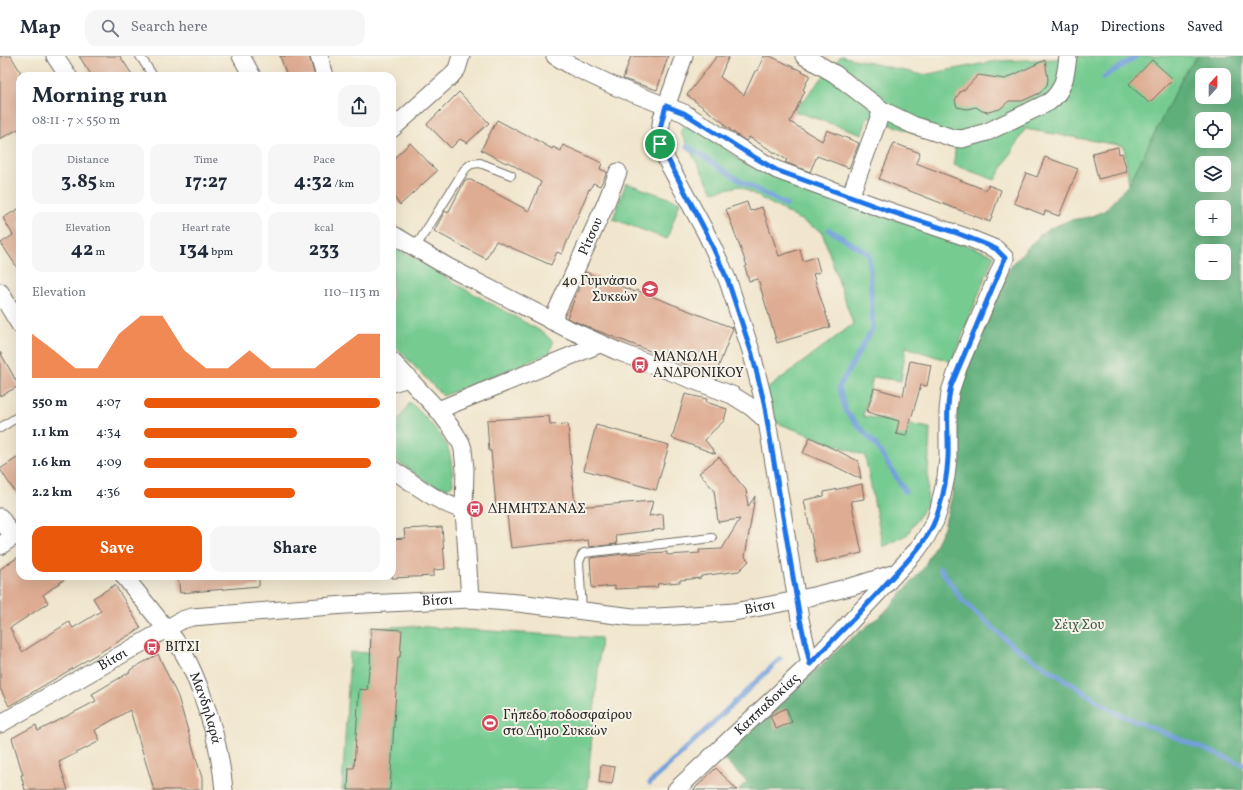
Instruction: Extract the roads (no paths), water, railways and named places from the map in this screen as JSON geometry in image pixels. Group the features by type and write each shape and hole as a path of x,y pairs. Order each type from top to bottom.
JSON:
{"street":[{"path":"55,56 65,72"},
{"path":"241,56 250,72"},
{"path":"319,56 324,72"},
{"path":"396,125 453,74 458,66 461,56"},
{"path":"555,56 572,66 614,86 684,113 776,170 980,242 996,249 1005,258 951,386 948,400 948,458 946,477 935,521 925,540 897,572 810,664"},
{"path":"666,106 684,56"},
{"path":"804,56 835,74 882,110 898,118 940,134 962,139 987,132 1055,98 1059,93 1064,80 1068,56"},
{"name":"Καππαδοκίας","path":"666,106 660,131 662,148 706,232 728,281 752,354 768,422 797,600 810,664 676,790"},
{"path":"850,197 882,110"},
{"name":"Ρίτσου","path":"552,321 606,203 618,172"},
{"path":"396,236 488,289 600,344 728,393 751,408 768,422"},
{"path":"0,292 16,318"},
{"path":"438,410 600,344"},
{"path":"396,365 438,410 455,433 463,449 465,469 464,510 470,599"},
{"path":"396,382 409,378"},
{"path":"396,472 440,500 451,506 464,510"},
{"path":"0,517 11,538"},
{"name":"Βίτσι","path":"0,724 182,620 206,615 345,605 470,599 505,601 633,617 695,615 734,612 797,600 854,586 897,572"},
{"name":"Μανδηλαρά","path":"127,580 186,656 203,697 219,748 224,790"}],"lane":[{"path":"140,56 150,72"},
{"path":"416,248 465,169 471,164 480,163 511,175"},
{"path":"0,428 16,418"},
{"path":"582,611 579,562 584,553 712,538"}],"waterway":[{"path":"1104,77 1137,56"},
{"path":"687,146 739,180 786,205"},
{"path":"829,230 869,254 873,328 839,387 846,412 876,445 905,491"},
{"path":"940,568 962,600 1013,646 1116,713 1243,765"},
{"path":"650,783 780,659"}],"place":[{"name":"4ο Γυμνάσιο Συκεών","path":"650,289"},
{"name":"ΜΑΝΩΛΗ ΑΝΔΡΟΝΙΚΟΥ","path":"640,365"},
{"name":"ΔΗΜΗΤΣΑΝΑΣ","path":"475,509"},
{"name":"ΒΙΤΣΙ","path":"152,647"},
{"name":"Γήπεδο ποδοσφαίρου στο Δήμο Συκεών","path":"490,723"}],"park label":[{"name":"Σέιχ Σου","path":"1079,625"}]}
